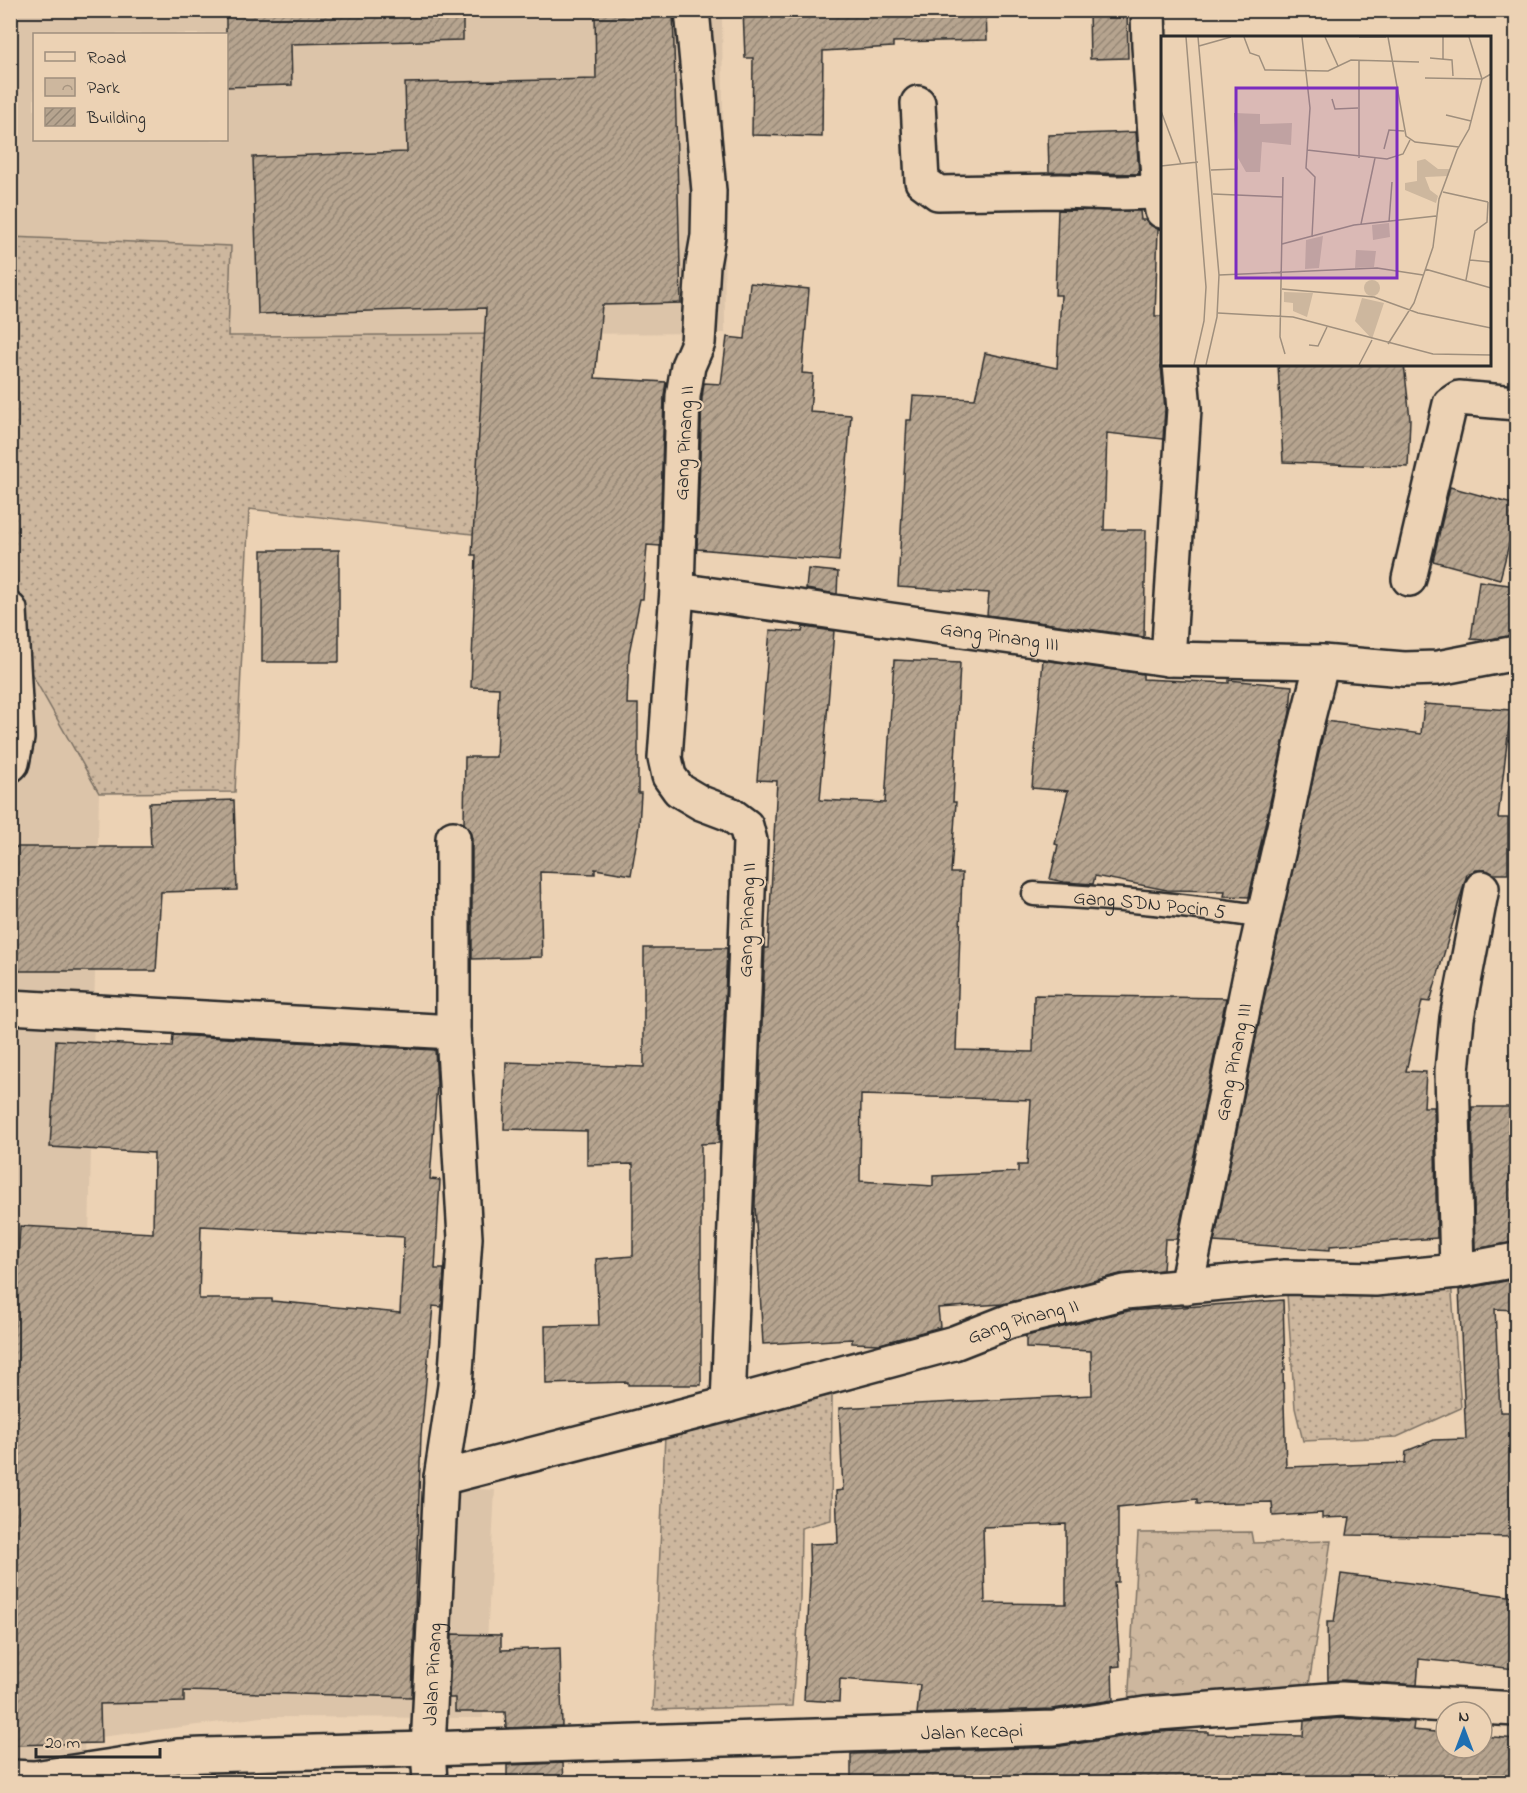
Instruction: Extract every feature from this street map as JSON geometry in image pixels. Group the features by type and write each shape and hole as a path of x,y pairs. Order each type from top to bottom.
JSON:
{"street":[{"name":"Gang Pinang II","path":"692,10 709,191 708,236 703,265 699,343 688,366 683,396 677,590 665,758 669,776 679,790 730,814 746,826 750,841 728,1404 954,1343 1010,1321 1125,1292 1285,1277 1375,1279 1457,1271 1516,1260"},
{"path":"918,104 922,181 938,193 1161,202 1148,10"},
{"path":"1168,659 1184,410 1180,366"},
{"path":"1409,579 1450,404 1459,398 1516,403"},
{"name":"Gang Pinang III","path":"677,590 1168,659 1322,662 1404,669 1438,668 1516,653"},
{"path":"10,610 17,738 10,765"},
{"name":"Gang Pinang III","path":"1186,1287 1264,916 1303,737 1322,662"},
{"name":"Jalan Pinang","path":"10,1777 34,1778 178,1756 428,1749 441,1478 455,1386 465,1239 453,1032 453,838"},
{"path":"1457,1271 1452,1071 1457,1018 1482,888"},
{"path":"10,1007 453,1032"},
{"path":"441,1478 728,1404"},
{"name":"Jalan Kecapi","path":"428,1749 1054,1728 1145,1714 1342,1699 1516,1709"},
{"path":"428,1749 430,1782"}],"lane":[{"name":"Gang SDN Pocin 5","path":"1034,894 1195,906 1264,916"}],"shaded area":[{"path":"11,11 722,11 725,333 227,336 230,246 11,237"},
{"path":"10,511 25,662 99,793 84,1460 495,1490 483,1718 262,1717 84,1739 86,1782 11,1782"}],"green space":[{"path":"10,237 231,246 228,336 533,334 526,540 249,509 235,792 99,793 25,662 10,511"},
{"path":"1451,1281 1461,1408 1397,1437 1303,1441 1295,1408 1287,1294"},
{"path":"832,1395 831,1520 801,1528 800,1599 792,1706 653,1710 665,1435"},
{"path":"1251,1532 1253,1543 1331,1541 1308,1691 1128,1706 1138,1533"}],"building":[{"path":"226,10 463,10 463,40 291,44 292,85 228,87 228,33 226,33"},
{"path":"673,10 681,303 602,305 595,378 666,382 660,546 647,545 643,599 640,599 629,653 627,704 638,704 638,793 641,793 639,826 631,875 595,869 595,874 540,872 542,957 472,959 472,838 469,829 464,824 465,757 496,757 499,688 471,687 476,555 472,555 486,308 258,314 253,157 407,152 405,83 596,79 595,12"},
{"path":"743,10 986,10 987,40 893,42 893,47 823,51 822,137 752,135 753,58 745,58"},
{"path":"1089,10 1127,10 1128,58 1090,59"},
{"path":"1136,132 1139,174 1049,172 1048,135"},
{"path":"1058,210 1140,211 1141,220 1146,220 1158,229 1155,316 1161,316 1161,366 1165,409 1163,439 1107,433 1104,530 1146,530 1144,637 987,615 989,593 898,587 907,420 911,420 913,396 975,399 985,353 1057,368 1061,295 1055,295"},
{"path":"750,283 809,289 802,373 813,374 810,412 851,415 839,561 697,549 704,383 721,384 727,337 745,339"},
{"path":"1278,366 1404,366 1410,419 1408,467 1283,462"},
{"path":"1450,487 1516,505 1516,517 1500,579 1433,561"},
{"path":"262,550 339,550 339,662 262,662"},
{"path":"808,569 838,572 837,594 806,589"},
{"path":"1479,581 1516,586 1516,635 1483,640 1471,639"},
{"path":"803,627 834,631 820,800 885,803 894,660 960,663 953,802 956,802 951,873 962,873 956,1050 1033,1052 1034,995 1226,998 1177,1239 1165,1239 1163,1270 1120,1274 1003,1304 938,1308 940,1327 880,1344 852,1343 852,1339 763,1344 755,1205 765,948 768,948 777,781 757,780 770,630 802,632","holes":["861,1095 1031,1100 1027,1165 1018,1165 1018,1172 933,1176 933,1186 860,1181"]},
{"path":"1043,660 1143,674 1143,679 1229,683 1229,680 1292,686 1290,712 1249,897 1224,896 1225,891 1167,890 1095,876 1093,884 1050,879 1058,845 1055,844 1068,791 1032,788"},
{"path":"1424,704 1511,710 1498,818 1508,818 1508,874 1476,870 1467,874 1430,1002 1422,1001 1406,1071 1426,1072 1424,1107 1434,1107 1437,1238 1330,1246 1330,1250 1214,1242 1267,984 1326,721 1421,734"},
{"path":"234,800 237,890 161,892 156,971 10,971 10,847 151,847 149,803"},
{"path":"644,948 727,948 719,1143 701,1144 701,1385 628,1385 628,1382 546,1384 545,1326 599,1325 596,1259 633,1256 633,1164 587,1165 587,1131 504,1129 506,1062 644,1067"},
{"path":"173,1035 435,1050 437,1084 430,1179 440,1180 435,1269 444,1269 442,1307 433,1306 421,1435 412,1697 184,1691 184,1702 100,1704 101,1743 12,1745 10,1597 17,1597 15,1517 10,1517 10,1396 20,1226 153,1233 154,1153 50,1147 56,1040 172,1047","holes":["201,1226 404,1237 400,1313 272,1301 272,1299 199,1299"]},
{"path":"1472,1107 1516,1107 1516,1242 1475,1249"},
{"path":"1516,1279 1516,1310 1495,1309 1500,1412 1516,1412 1516,1537 1347,1535 1350,1517 1322,1518 1322,1513 1273,1516 1272,1502 1197,1504 1197,1499 1118,1507 1118,1582 1114,1582 1120,1666 1112,1667 1113,1700 1052,1709 917,1714 920,1685 840,1679 839,1702 804,1700 810,1580 809,1544 838,1543 836,1491 843,1490 839,1408 1092,1395 1091,1351 1026,1348 1026,1336 1128,1311 1283,1300 1286,1467 1405,1463 1406,1451 1434,1440 1466,1439 1459,1290","holes":["1066,1524 1066,1604 985,1603 983,1527"]},
{"path":"1341,1574 1516,1597 1516,1669 1419,1659 1417,1685 1328,1681 1327,1622 1334,1622"},
{"path":"452,1634 501,1635 501,1650 560,1648 562,1726 506,1728 505,1712 455,1712 455,1698 449,1698"},
{"path":"1342,1718 1414,1722 1413,1730 1434,1732 1434,1760 1494,1760 1494,1737 1516,1739 1516,1782 851,1782 851,1754 1055,1747 1173,1731 1303,1736 1304,1721"},
{"path":"563,1763 564,1782 507,1782 507,1765"}]}
